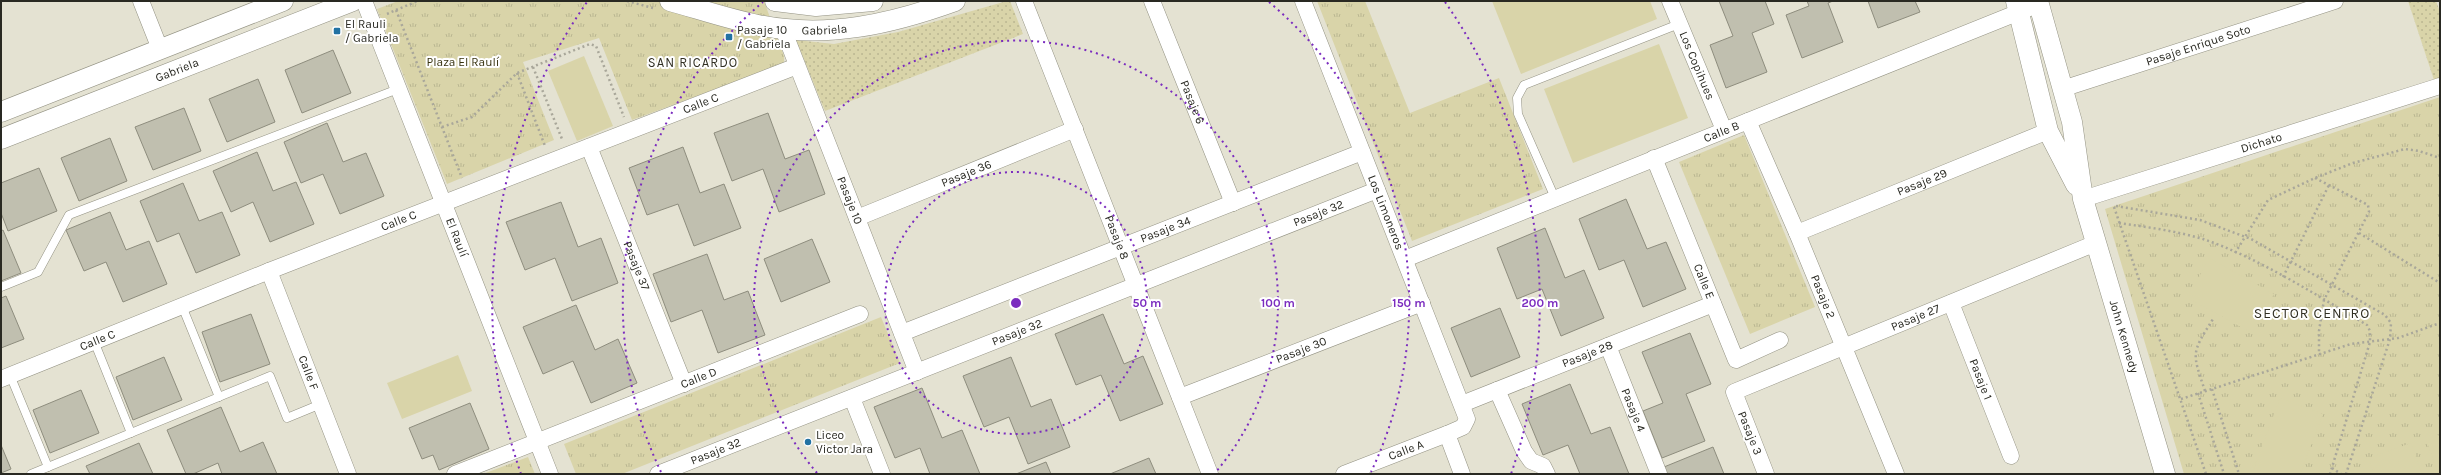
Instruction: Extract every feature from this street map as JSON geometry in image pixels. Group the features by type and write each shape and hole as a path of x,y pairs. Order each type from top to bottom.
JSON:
{"street":[{"path":"141,1 160,49"},
{"path":"1,112 160,49 251,7 283,1"},
{"name":"Gabriela","path":"1,139 353,1"},
{"name":"El Raulí","path":"364,1 550,474"},
{"name":"Gabriela","path":"670,1 734,19 783,29 829,30 873,26 915,16 956,1"},
{"name":"Gabriela","path":"776,1 823,6 873,1"},
{"name":"Pasaje 8","path":"1024,1 1210,474"},
{"name":"Pasaje 6","path":"1152,1 1233,203"},
{"name":"Los Limoneros","path":"1302,1 1462,404 1467,418 1466,423"},
{"name":"Los Copihues","path":"1670,1 1724,130"},
{"name":"Pasaje Enrique Soto","path":"2062,89 2335,1"},
{"name":"John Kennedy","path":"2038,3 2072,122 2083,199 2165,474"},
{"name":"Calle B","path":"1405,259 1748,121 2018,6 2038,3"},
{"name":"John Kennedy","path":"2018,6 2048,131 2083,199"},
{"name":"Pasaje 10","path":"783,29 917,372"},
{"name":"Calle C","path":"6,377 269,271 797,66"},
{"name":"Dichato","path":"2083,199 2440,86"},
{"name":"Pasaje 2","path":"1748,121 1797,233 1896,474"},
{"name":"Pasaje 36","path":"858,218 1075,129"},
{"name":"Pasaje 29","path":"1797,233 2048,131"},
{"name":"Pasaje 37","path":"589,147 684,384"},
{"name":"Pasaje 34","path":"902,333 1362,152"},
{"name":"Calle E","path":"1654,158 1736,360 1780,340"},
{"name":"Pasaje 32","path":"658,474 1378,190"},
{"name":"Pasaje 27","path":"1734,392 2096,243"},
{"name":"Calle F","path":"269,271 348,474"},
{"name":"Pasaje 30","path":"1180,397 1422,303"},
{"name":"Pasaje 1","path":"1951,303 2011,456"},
{"name":"Pasaje 28","path":"1462,404 1713,304"},
{"name":"Calle D","path":"455,474 860,314"},
{"name":"Pasaje 4","path":"1608,346 1659,474"},
{"path":"1497,390 1524,450 1531,461 1543,466 1547,474"},
{"name":"Pasaje 3","path":"1734,392 1766,474"},
{"path":"852,398 882,474"},
{"name":"Calle A","path":"1344,474 1447,434 1463,427 1466,423"},
{"path":"1447,434 1462,474"}],"lane":[{"path":"1555,198 1518,114 1517,98 1524,85 1679,24"},
{"path":"1,287 38,272 69,214 398,88"},
{"path":"182,306 219,397"},
{"path":"94,341 131,433"},
{"path":"31,474 270,376 287,418 321,404"},
{"path":"6,377 48,467"}],"path":[{"path":"396,10 418,1"},
{"path":"442,127 472,117 517,73 590,44 596,46 630,131"},
{"path":"533,67 568,155"},
{"path":"517,73 551,162"},
{"path":"2235,252 2268,200 2315,178 2353,163 2405,149 2418,151 2440,158"},
{"path":"2315,178 2368,205 2369,212 2324,300 2319,331 2319,354"},
{"path":"2283,277 2329,185"},
{"path":"2108,191 2206,474"},
{"path":"2114,206 2200,220 2245,237 2385,315 2391,323 2390,339 2346,474"},
{"path":"2119,223 2156,228 2203,239 2235,252 2283,277 2367,325 2370,331 2370,342 2330,474"},
{"path":"2358,232 2440,282"},
{"path":"2205,391 2195,361 2196,345 2213,319"},
{"path":"2181,399 2351,344 2390,339 2440,323"},
{"path":"2212,389 2239,474"},
{"path":"2198,393 2224,474"},
{"path":"2332,468 2341,474"}],"green space":[{"name":"Plaza El Raulí","path":"398,1 764,1 784,56 784,64 632,120 599,38 523,62 554,140 447,184 377,9"},
{"path":"1010,1 1023,34 825,111 796,40 834,44 898,32"},
{"path":"1317,1 1365,1 1410,113 1499,78 1543,189 1412,241"},
{"path":"1492,1 1650,1 1657,19 1521,74"},
{"path":"2408,1 2436,1 2440,12 2440,78 2434,80"},
{"path":"1659,44 1688,118 1573,163 1544,89"},
{"path":"584,56 613,126 577,141 548,71"},
{"path":"2440,97 2440,474 2184,474 2105,209"},
{"path":"1744,135 1815,307 1750,334 1679,162"},
{"path":"2209,258 2274,294 2252,333 2188,298"},
{"path":"881,317 900,363 622,474 576,474 564,444"},
{"path":"458,355 472,391 402,419 387,383"},
{"path":"2280,398 2323,414 2300,474 2272,474 2254,468"},
{"path":"2440,435 2440,474 2438,474 2426,439"},
{"path":"2411,443 2422,474 2374,474 2369,458"},
{"path":"528,457 535,474 483,474"}],"building":[{"path":"1719,1 1765,1 1774,24 1752,33 1767,72 1726,88 1710,45 1733,36"},
{"path":"1807,1 1833,1 1828,3 1843,42 1802,58 1786,15 1809,6"},
{"path":"1868,1 1915,1 1920,12 1878,28"},
{"path":"333,50 351,93 302,113 285,70"},
{"path":"258,79 275,122 227,142 209,99"},
{"path":"184,108 201,151 153,170 135,127"},
{"path":"768,113 785,159 809,150 825,194 779,212 763,169 732,181 714,133"},
{"path":"327,123 343,162 366,153 384,196 340,214 323,174 301,183 284,142"},
{"path":"110,138 127,181 79,201 61,158"},
{"path":"683,147 700,193 724,184 741,228 694,246 678,204 647,215 629,168"},
{"path":"257,152 273,191 296,182 314,224 270,242 253,202 231,212 213,171"},
{"path":"39,168 57,211 8,231 1,213 1,183"},
{"path":"183,183 199,221 222,212 240,255 196,273 179,233 157,242 140,201"},
{"path":"1626,199 1647,249 1666,242 1686,289 1643,307 1624,260 1599,270 1579,219"},
{"path":"561,202 578,247 601,238 618,283 572,301 555,258 525,270 506,222"},
{"path":"110,212 126,250 149,241 167,284 123,302 106,262 84,271 66,230"},
{"path":"1545,228 1565,278 1584,270 1604,318 1561,336 1542,289 1517,299 1497,248"},
{"path":"3,230 21,273 1,281 1,231"},
{"path":"812,239 830,282 781,302 764,259"},
{"path":"707,254 724,300 748,291 765,335 718,353 702,310 671,322 653,274"},
{"path":"6,296 24,339 1,348 1,298"},
{"path":"576,305 595,350 618,339 637,383 591,403 573,361 543,374 523,327"},
{"path":"1500,308 1520,357 1471,377 1451,328"},
{"path":"251,314 270,364 220,382 202,332"},
{"path":"1103,314 1124,364 1143,356 1163,404 1120,421 1101,375 1076,385 1055,334"},
{"path":"1690,333 1711,384 1686,394 1705,441 1662,458 1643,411 1663,403 1642,352"},
{"path":"164,357 182,400 133,420 116,377"},
{"path":"1011,357 1031,407 1051,399 1070,447 1028,464 1009,417 984,427 963,376"},
{"path":"1570,384 1591,434 1610,427 1629,474 1580,474 1568,445 1543,455 1522,404"},
{"path":"922,388 942,438 962,430 980,474 930,474 920,448 895,458 874,407"},
{"path":"81,390 99,433 50,453 33,410"},
{"path":"470,403 489,449 439,470 433,455 422,459 409,428"},
{"path":"221,407 240,452 263,442 277,474 222,474 218,463 193,474 186,474 167,430"},
{"path":"139,443 153,474 90,474 86,466"},
{"path":"1,445 11,469 1,473"},
{"path":"1713,447 1724,474 1667,474 1664,467"},
{"path":"1149,458 1156,474 1110,474"},
{"path":"1046,462 1051,474 1016,474"}],"place":[{"name":"El Rauli / Gabriela","path":"337,31"},
{"name":"Pasaje 10 / Gabriela","path":"729,37"},
{"name":"Liceo Victor Jara","path":"808,442"}],"district":[{"name":"SAN RICARDO","path":"693,62"},
{"name":"SECTOR CENTRO","path":"2312,313"}]}
